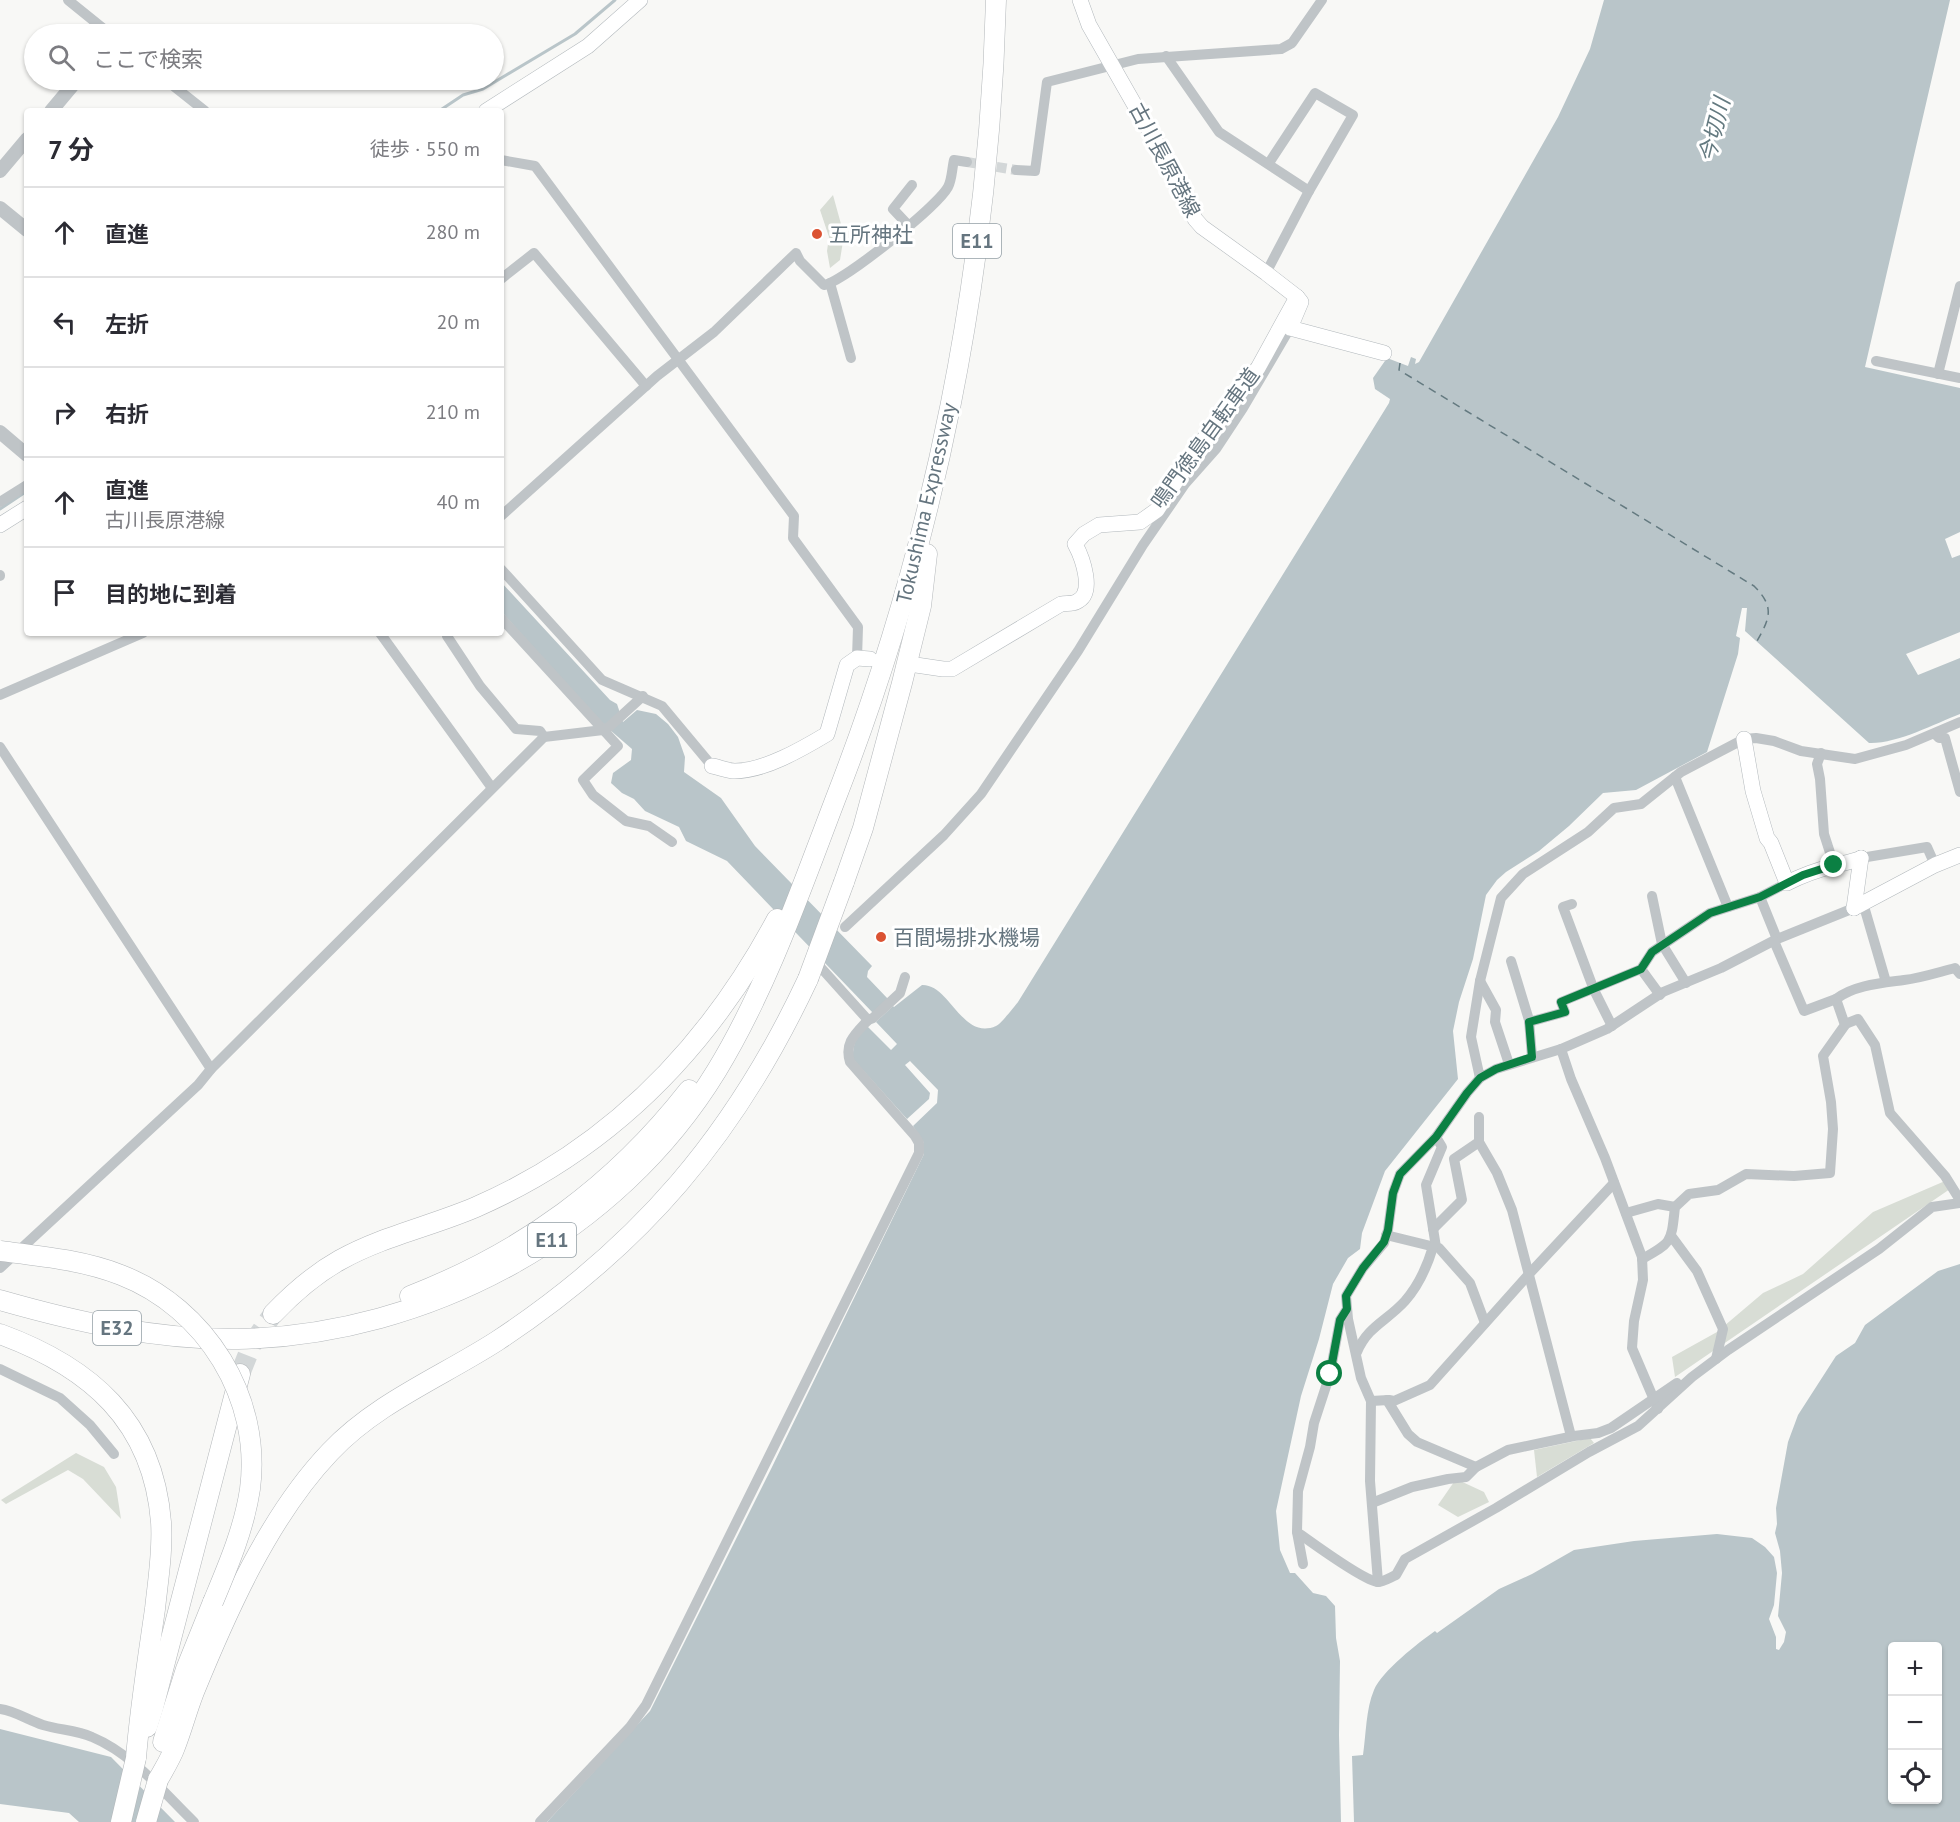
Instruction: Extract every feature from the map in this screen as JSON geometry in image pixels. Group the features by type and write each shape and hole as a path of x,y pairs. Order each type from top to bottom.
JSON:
{"highway":[{"name":"Tokushima Expressway","path":"237,1333 142,1322 0,1300 113,1328 181,1336 318,1332 414,1308 477,1283 505,1269 558,1236 620,1187 680,1123 727,1054 771,963 867,715 906,592 935,479 964,328 978,234 988,140 996,0"},
{"path":"158,1780 175,1749 189,1705 228,1614 276,1526 316,1466 349,1434 378,1411 495,1342 546,1308 605,1260 688,1174 738,1106 773,1050 808,979 863,828 885,752 921,606 935,479"},
{"path":"273,1314 310,1279 340,1260 382,1241 448,1218 503,1194 549,1169 597,1138 649,1093 675,1066 725,1003 764,943 815,852"},
{"path":"0,1251 74,1262 119,1274 174,1304 220,1357 240,1397 244,1411 249,1432 252,1471 242,1525 174,1704 163,1743 158,1780 146,1822"},
{"path":"0,1334 52,1356 95,1386 127,1422 154,1480 161,1524 160,1558 136,1758"},
{"path":"121,1822 136,1758 153,1708 240,1374"}],"main road":[{"path":"491,108 588,46 639,0"},
{"name":"古川長原港線","path":"1080,0 1089,25 1178,181 1195,219 1209,234 1297,297"},
{"path":"1297,297 1301,302 1290,328 1384,354"},
{"name":"鳴門徳島自転車道","path":"916,665 952,669 1061,604 1076,602 1081,598 1086,588 1084,567 1075,544 1084,534 1099,525 1140,522 1157,510 1208,433 1258,368 1297,297"},
{"path":"0,525 24,510"},
{"path":"712,766 733,771 753,769 809,745 827,734 847,665 863,658"},
{"path":"1744,739 1753,791 1767,838 1786,883 1803,875 1834,865 1848,864 1862,858 1858,906"},
{"path":"1858,906 1935,865 1960,857"}],"street":[{"path":"68,0 98,24"},
{"path":"1016,170 1035,171 1047,82 1138,59 1281,49 1292,43 1322,0"},
{"path":"1166,56 1219,132 1309,191"},
{"path":"54,108 69,90"},
{"path":"179,90 201,108"},
{"path":"1266,273 1309,191 1353,115 1315,93 1269,163"},
{"path":"0,171 24,143"},
{"path":"504,513 678,358 714,332 796,253 800,261 824,285 830,283 923,214 948,187 954,160 967,162"},
{"path":"504,161 535,166 794,516 793,538 858,627 863,658"},
{"path":"908,225 893,209 912,185"},
{"path":"0,208 24,228"},
{"path":"504,277 534,253 646,386"},
{"path":"830,283 851,358"},
{"path":"1938,374 1960,286"},
{"path":"844,927 944,836 981,794 1078,651 1185,484 1216,449 1290,328"},
{"path":"1876,361 1960,378"},
{"path":"0,432 24,452"},
{"path":"0,502 24,487"},
{"path":"504,572 603,680 662,706 712,766"},
{"path":"504,621 606,728 618,746 583,780 593,795 626,821 649,826 672,842"},
{"path":"0,695 136,636"},
{"path":"382,636 492,788"},
{"path":"447,636 480,686 516,729 540,731 544,737"},
{"path":"0,1268 198,1086 212,1069 544,737 606,728 641,698"},
{"path":"1480,1078 1471,1037 1480,981 1501,898 1523,874 1588,832 1614,808 1641,804 1675,777 1744,739 1774,741 1801,751 1855,759 1906,745 1960,722"},
{"path":"1935,734 1945,738 1960,792"},
{"path":"0,747 212,1069"},
{"path":"1821,753 1817,764 1824,834 1834,865"},
{"path":"1675,777 1728,907"},
{"path":"1862,858 1928,847 1935,865"},
{"path":"1529,1022 1565,1012 1561,1002 1641,969 1652,952 1710,913 1760,897 1786,883"},
{"path":"1652,896 1662,944 1686,983"},
{"path":"1760,897 1804,1011 1858,988 1906,980 1955,968 1960,974"},
{"path":"1572,904 1563,907 1594,990 1612,1026"},
{"path":"1378,1582 1372,1503 1371,1401 1361,1378 1348,1318 1346,1296 1363,1268 1384,1242 1393,1193 1400,1174 1436,1137 1467,1093 1480,1078 1496,1069 1561,1049 1612,1026 1660,995 1722,968 1775,940 1858,906 1886,982"},
{"path":"812,958 870,1019"},
{"path":"1511,962 1521,989 1529,1022 1532,1057"},
{"path":"1641,969 1660,995"},
{"path":"540,1822 630,1727 646,1706 915,1164 919,1153 919,1143 915,1136 850,1062 848,1054 848,1044 851,1038 900,993 905,977"},
{"path":"1480,981 1496,1010 1495,1022 1509,1064"},
{"path":"1836,999 1845,1024"},
{"path":"1372,1503 1412,1487 1466,1477 1476,1467 1508,1450 1571,1436 1598,1433 1611,1428 1656,1404 1716,1359 1879,1249 1932,1207 1960,1202 1956,1186 1890,1113 1875,1045 1858,1019 1845,1024 1823,1056 1832,1102 1830,1173 1794,1176 1746,1174 1718,1190 1689,1194 1674,1207 1672,1237 1661,1249 1642,1259"},
{"path":"1561,1049 1642,1259 1642,1280 1634,1321 1632,1348 1656,1404"},
{"path":"1479,1117 1479,1142 1497,1173 1512,1210 1571,1436"},
{"path":"1357,1352 1363,1338 1405,1300 1427,1267 1435,1247 1426,1185 1442,1147 1436,1137"},
{"path":"1433,1229 1462,1200 1454,1159 1479,1142"},
{"path":"1371,1401 1394,1401 1430,1385 1614,1183"},
{"path":"1626,1213 1658,1204 1674,1207"},
{"path":"1386,1235 1439,1248 1470,1283 1485,1323"},
{"path":"1672,1237 1697,1272 1723,1329 1716,1359"},
{"path":"1304,1564 1297,1532 1298,1491 1314,1423 1330,1374 1340,1320 1347,1309"},
{"path":"0,1369 60,1398 90,1425 114,1454"},
{"path":"1387,1400 1408,1434 1417,1442 1476,1467"},
{"path":"1297,1532 1330,1556 1378,1582 1396,1575 1405,1559 1638,1426 1656,1404"},
{"path":"0,1709 8,1710 42,1725 91,1736 116,1750 133,1762 194,1822"}],"shaded area":[{"path":"833,195 844,235 840,260 830,268 827,251 829,237 820,210"},
{"path":"1945,1181 1950,1189 1675,1377 1672,1357 1717,1332 1763,1293 1803,1274 1873,1212"},
{"path":"1590,1438 1594,1443 1537,1477 1534,1450"},
{"path":"76,1453 104,1467 116,1487 121,1519 83,1479 68,1470 6,1504 1,1500"},
{"path":"1456,1479 1484,1492 1489,1502 1458,1517 1438,1505"}],"water":[{"name":"今切川","path":"1604,0 1950,0 1865,367 1960,388 1960,532 1945,539 1952,558 1960,555 1960,632 1906,654 1918,675 1960,658 1960,714 1903,737 1869,743 1745,631 1747,608 1742,608 1736,636 1740,638 1738,654 1707,752 1636,790 1603,793 1539,851 1506,872 1486,895 1473,959 1459,1002 1453,1031 1458,1079 1385,1171 1362,1233 1360,1249 1348,1258 1333,1284 1301,1396 1276,1511 1280,1550 1290,1573 1295,1573 1313,1593 1326,1596 1335,1606 1336,1638 1340,1661 1341,1822 547,1822 650,1711 924,1154 924,1143 913,1126 937,1103 938,1090 910,1061 905,1065 930,1093 929,1099 907,1119 852,1058 855,1040 867,1026 891,1050 897,1044 876,1022 893,1006 922,985 932,987 941,993 965,1019 974,1026 984,1029 998,1025 1018,1002 1389,403 1390,399 1375,389 1373,378 1387,358 1408,366 1411,357 1416,359 1415,364 1419,362 1558,117 1590,49"},
{"path":"504,585 610,700 617,704 623,722 637,710 656,714 668,724 678,737 685,757 684,772 721,798 755,846 872,966 867,977 888,999 873,1013 727,861 686,841 679,827 645,811 634,799 622,793 611,783 613,773 631,760 632,749 595,717 504,614"},
{"path":"1960,1264 1960,1822 1354,1822 1352,1756 1363,1755 1371,1697 1385,1674 1410,1650 1435,1631 1437,1633 1499,1589 1532,1574 1574,1550 1634,1541 1717,1534 1752,1538 1774,1557 1777,1573 1774,1605 1769,1619 1776,1637 1776,1649 1779,1650 1786,1632 1778,1616 1782,1573 1780,1551 1775,1533 1776,1508 1788,1442 1798,1415 1836,1356 1855,1343 1865,1325 1938,1271"},
{"path":"0,1729 111,1757 175,1822 79,1822 69,1813 0,1804"}],"waterway":[{"path":"504,76 575,34 615,0"},
{"path":"444,108 463,95 480,90"},
{"path":"0,509 24,493"}],"ferry route":[{"path":"1400,363 1399,370 1754,586 1761,593 1768,607 1765,626 1757,641"}],"tunnel":[{"path":"967,162 1016,170"},
{"path":"240,1374 252,1344 273,1314"}],"place":[{"name":"五所神社","path":"817,234"},
{"name":"百間場排水機場","path":"881,937"}],"route":[{"path":"1330,1374 1340,1320 1347,1309 1346,1296 1363,1268 1384,1242 1393,1193 1400,1174 1436,1137 1480,1078 1496,1069 1532,1057 1529,1022 1565,1012 1561,1002 1641,969 1652,952 1710,913 1760,897 1803,875 1834,865"}]}
